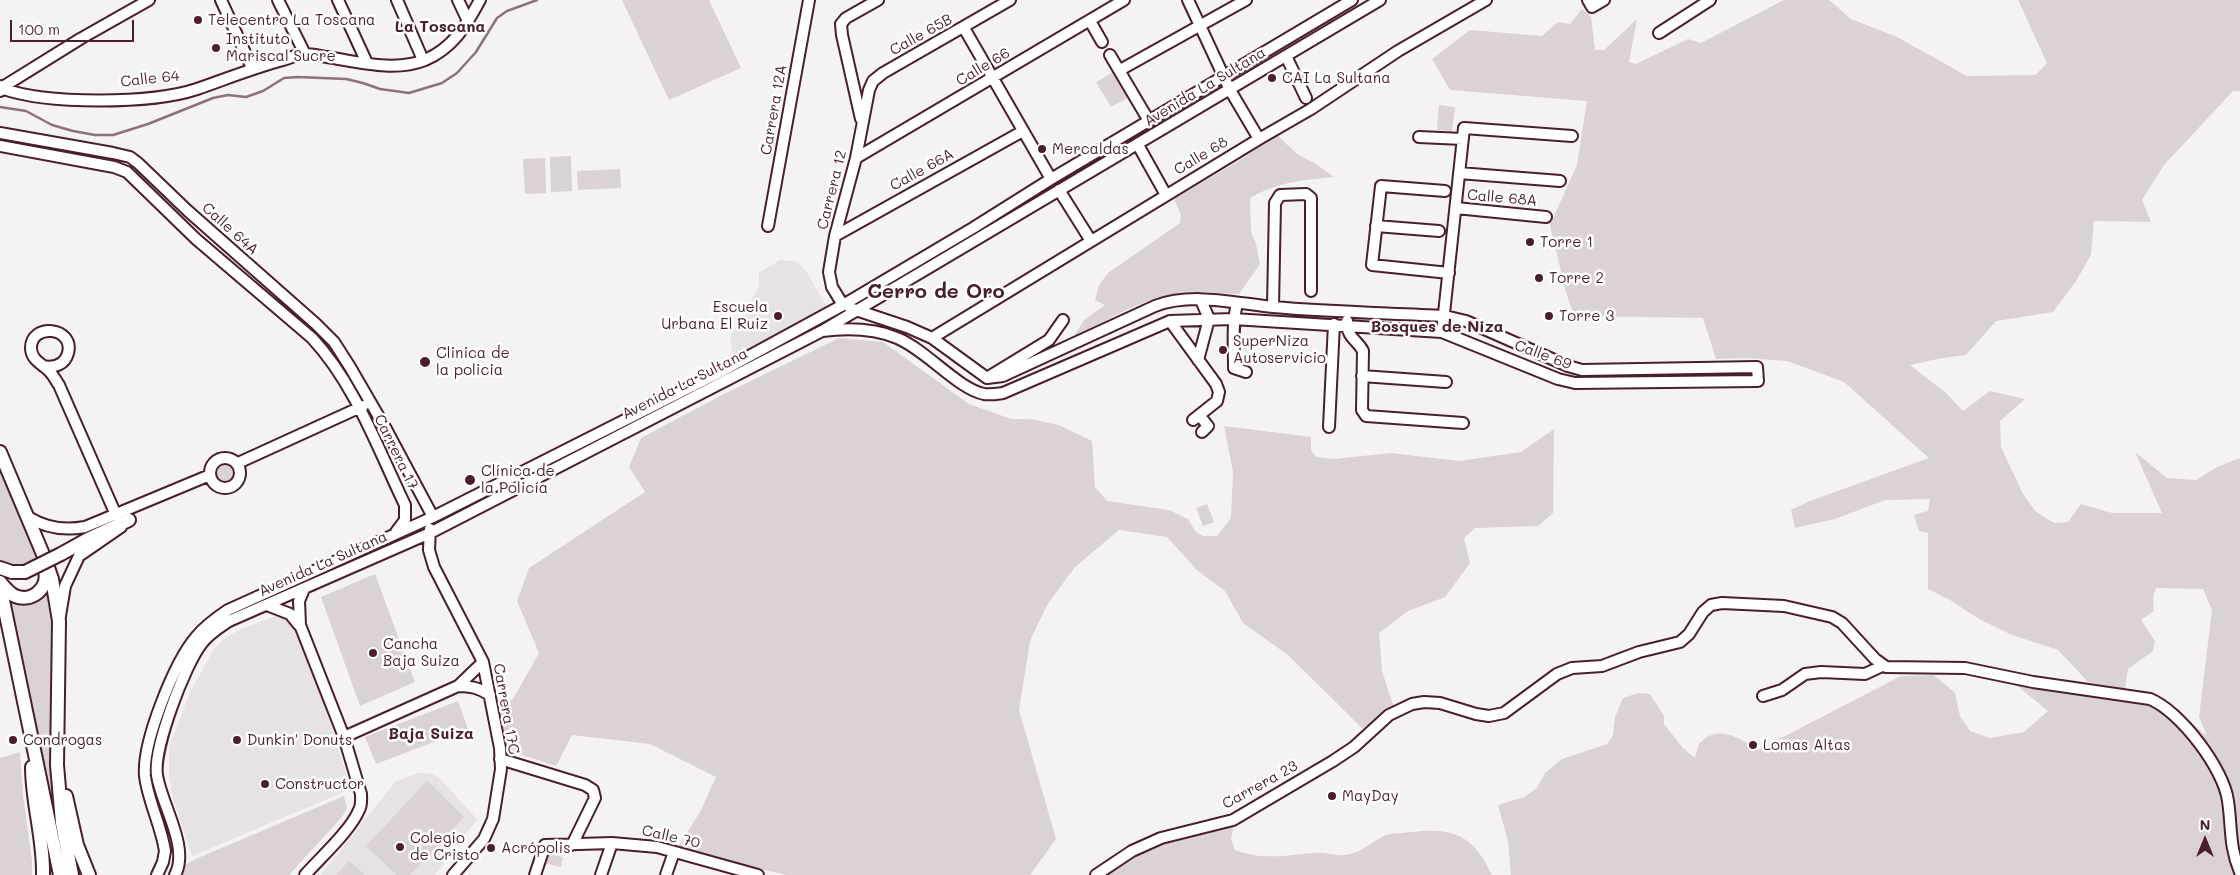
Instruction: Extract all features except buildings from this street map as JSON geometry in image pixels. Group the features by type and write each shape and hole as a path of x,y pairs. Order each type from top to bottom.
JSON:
{"main road":[{"path":"0,452 52,578 59,621 57,765 62,823 72,875"},
{"path":"6,570 25,572 129,520"},
{"path":"0,582 15,596 25,598 34,596 42,590 46,582 46,574 41,548"},
{"path":"0,586 33,750 44,790 60,875"},
{"path":"33,750 32,778 44,859 43,875"},
{"path":"57,765 77,845 89,875"}],"street":[{"path":"0,88 80,39 149,0"},
{"path":"221,0 252,68"},
{"path":"278,0 305,54"},
{"path":"338,0 367,63"},
{"path":"398,0 423,60"},
{"path":"458,0 468,21"},
{"name":"Calle 64","path":"0,88 16,94 67,99 110,100 174,96 252,68 305,54 403,66 441,52 457,38 480,0"},
{"name":"Carrera 12A","path":"768,226 809,0"},
{"path":"862,123 841,24 846,18 878,0"},
{"name":"Calle 65B","path":"873,81 883,73 1010,0"},
{"name":"Calle 66","path":"856,158 1124,0"},
{"path":"1188,0 1230,90 1259,139"},
{"path":"1120,70 1246,0"},
{"name":"Avenida La Sultana","path":"157,875 163,862 165,850 145,779 147,743 183,656 195,638 208,624 228,610 432,517 720,372 842,305 990,218 1051,179 1352,0"},
{"name":"Avenida La Sultana","path":"175,875 180,855 176,834 157,776 156,760 171,707 202,643 229,620 430,533 822,331 854,310 1138,145 1380,0"},
{"path":"1590,4 1604,0"},
{"path":"1659,33 1710,0"},
{"name":"Calle 68","path":"932,338 1311,109 1398,51 1481,1"},
{"path":"1090,21 1102,42"},
{"path":"964,28 1051,179"},
{"path":"1110,55 1149,121"},
{"path":"1286,56 1306,98"},
{"name":"Carrera 12","path":"842,305 832,287 829,272 873,81"},
{"path":"1442,332 1464,128 1572,136"},
{"name":"Calle 66A","path":"836,236 1023,131"},
{"name":"Calle 64A","path":"0,133 113,153 130,157 138,162 188,211 328,334 386,429"},
{"path":"1419,137 1463,139"},
{"path":"1138,145 1166,195"},
{"name":"Calle 64A","path":"0,146 114,167 127,172 196,238 312,338 330,359 358,408"},
{"path":"1459,173 1560,181"},
{"path":"1445,191 1382,186 1372,265 1449,273"},
{"path":"1059,190 1091,241"},
{"path":"1273,307 1275,203 1280,195 1306,194 1311,198 1311,291"},
{"name":"Calle 68A","path":"1456,208 1546,217"},
{"path":"1376,226 1439,231"},
{"path":"1198,360 1209,319 1201,300"},
{"name":"Calle 69","path":"987,378 1003,376 1168,301 1201,300 1273,307 1445,316 1466,321 1568,366 1582,370 1757,367 1758,381 1576,382 1558,379 1442,332 1348,329 1334,324 1233,319 1170,321"},
{"path":"1237,303 1233,319 1235,333 1234,368 1246,372"},
{"path":"842,305 932,338 987,378 1048,340 1063,320"},
{"path":"1348,311 1348,329 1354,341 1363,351 1362,410 1366,416 1463,423"},
{"path":"822,331 850,328 897,338 918,349 970,388 982,394 1002,393 1170,321 1216,384 1219,392 1217,401 1197,418 1208,426 1202,432"},
{"path":"1329,427 1334,324"},
{"path":"59,385 68,347 64,336 54,330 43,332 34,339 32,352 38,363 52,374 59,385 116,515"},
{"path":"793,332 799,343"},
{"path":"43,366 56,366 66,358"},
{"path":"1362,376 1446,382"},
{"path":"238,464 358,408 372,405"},
{"name":"Carrera 17","path":"358,408 406,508 403,524 394,534"},
{"name":"Carrera 17","path":"386,429 432,517"},
{"path":"228,457 238,464 240,469 240,478 230,487 218,486 210,475 213,464 219,458 228,457"},
{"path":"28,517 46,526 66,529 85,527 210,475"},
{"path":"59,621 65,586 79,556 87,548 110,536 157,498"},
{"name":"Carrera 17C","path":"432,517 429,550 434,567 483,662 501,769 492,819 484,839 453,875"},
{"path":"304,589 299,601 300,625 344,737 361,794 359,811 349,826 305,875"},
{"name":"Carrera 23","path":"1096,875 1132,851 1161,838 1233,820 1354,747 1389,715 1412,704 1424,702 1440,703 1489,716 1504,713 1557,674 1572,668 1602,666 1639,652 1680,642 1689,634 1702,612 1711,605 1722,602 1784,606 1832,617 1842,623 1882,666"},
{"path":"267,605 290,614 300,625"},
{"path":"344,737 458,686 483,662"},
{"path":"1762,696 1782,690 1805,674 1821,672 1865,674 1882,666 1896,669 1965,668 2033,682 2150,699 2160,703 2172,712 2201,747 2223,780 2228,800 2230,837 2240,872"},
{"path":"458,686 475,688 490,696"},
{"path":"500,759 585,785 593,790 595,798 572,845"},
{"path":"601,875 612,843"},
{"name":"Calle 70","path":"535,875 545,845 612,843 650,846 758,875"},
{"path":"666,875 674,852"}],"shaded area":[{"path":"622,0 709,0 741,68 669,100"},
{"path":"1784,0 1829,0 1851,19 1897,37 1967,76 2035,75 2047,63 2018,0 2240,0 2240,91 2233,91 2164,165 2142,200 2151,222 2094,221 2091,255 2076,281 2053,312 1996,321 1966,355 1910,365 1946,393 1963,411 1990,391 2025,399 2000,421 2001,447 2023,494 2035,511 2054,523 2068,522 2081,504 2112,513 2162,513 2135,452 2167,478 2196,480 2217,467 2240,458 2240,875 1511,875 1508,841 1498,805 1524,797 1537,788 1545,773 1562,759 1607,744 1613,735 1615,717 1623,698 1638,693 1650,694 1664,716 1664,724 1683,748 1695,758 1700,743 1714,734 1729,735 1744,741 1758,750 1901,676 1934,675 1955,693 1960,716 1970,731 1990,738 2024,732 2048,711 2015,684 2051,692 2132,699 2170,707 2207,736 2199,717 2212,610 2203,589 2156,588 2153,597 2154,611 2141,620 2155,641 2153,651 2128,669 2125,689 2088,682 2058,650 2012,635 1979,619 1950,600 1928,589 1928,533 1919,531 1914,515 1928,511 1930,499 1885,500 1835,519 1795,528 1791,510 1810,501 1929,458 1844,382 1787,361 1746,358 1716,359 1703,318 1574,316 1566,292 1550,225 1577,165 1587,101 1450,90 1432,59 1470,30 1542,36 1558,22 1570,24 1582,9 1591,16 1595,50 1604,50 1637,19 1629,62 1636,64 1688,39 1701,43"},
{"path":"1118,69 1133,95 1111,107 1096,82"},
{"path":"1439,105 1455,107 1452,131 1437,130"},
{"path":"1277,135 1297,154 1316,164 1334,177 1280,185 1250,198 1251,232 1256,244 1260,264 1239,294 1193,292 1165,296 1138,305 1074,336 1084,320 1105,305 1095,300 1099,285 1108,273 1180,223 1181,215 1174,199 1237,162"},
{"path":"571,156 572,191 551,192 550,157"},
{"path":"545,158 546,193 525,194 523,159"},
{"path":"620,169 621,188 578,190 577,171"},
{"name":"Escuela Urbana El Ruiz","path":"780,260 798,262 808,274 827,308 781,335 733,356 730,338 759,286 759,273"},
{"path":"839,338 883,342 969,404 1011,419 1031,419 1059,425 1092,441 1095,487 1107,501 1169,510 1188,519 1196,532 1203,536 1217,536 1231,518 1233,472 1224,426 1311,437 1311,450 1316,457 1334,459 1391,453 1459,461 1521,452 1554,429 1553,513 1538,526 1475,528 1464,538 1470,563 1445,597 1408,611 1379,633 1382,671 1396,714 1362,728 1288,655 1243,623 1225,591 1198,571 1167,537 1119,530 1075,567 1047,605 1030,641 1019,710 1056,839 1030,875 787,875 676,850 700,812 716,777 650,744 572,735 556,766 507,750 499,706 513,699 539,653 517,601 529,568 645,492 629,467 641,438 722,395"},
{"path":"0,460 40,562 26,569 0,565"},
{"path":"226,462 233,465 236,472 233,479 226,482 219,479 216,472 219,465"},
{"path":"1207,504 1214,522 1203,526 1196,508"},
{"name":"Cancha Baja Suiza","path":"375,574 415,682 360,706 321,597"},
{"path":"50,585 68,875 4,591 15,600"},
{"path":"276,616 283,617 294,626 304,642 351,789 192,856 173,799 169,776 169,747 190,692 214,649 225,638 239,630"},
{"path":"458,701 468,729 376,764 365,737"},
{"path":"20,752 32,875 0,875 0,758"},
{"name":"Colegio de Cristo","path":"419,773 433,774 442,781 477,819 435,875 321,875 396,781"},
{"path":"427,781 464,817 410,875 397,875 366,846"},
{"path":"344,796 347,808 342,817 289,875 180,875 184,865 198,858"},
{"path":"1234,824 1231,839 1235,850 1265,856 1318,853 1345,855 1357,852 1389,834 1428,831 1452,833 1470,843 1485,862 1492,875 1099,875 1132,854 1163,841"},
{"path":"548,854 563,857 561,867 545,863"},
{"path":"349,861 365,875 336,875"}],"waterway":[{"path":"0,107 26,111 52,125 73,131 95,135 113,135 148,124 213,98 228,95 246,97 263,91 284,78 346,79 380,89 409,93 442,83 457,73 476,52 497,18 507,11 537,0"}],"place":[{"name":"Telecentro La Toscana","path":"198,20"},
{"name":"Instituto Mariscal Sucre","path":"216,48"},
{"name":"CAI La Sultana","path":"1272,78"},
{"name":"Mercaldas","path":"1042,149"},
{"name":"Torre 1","path":"1530,242"},
{"name":"Torre 2","path":"1539,278"},
{"name":"Escuela Urbana El Ruiz","path":"778,316"},
{"name":"Torre 3","path":"1549,316"},
{"name":"SuperNiza Autoservicio","path":"1223,350"},
{"name":"Clinica de la policia","path":"425,362"},
{"name":"Clínica de la Policía","path":"470,480"},
{"name":"Cancha Baja Suiza","path":"373,653"},
{"name":"Condrogas","path":"13,740"},
{"name":"Dunkin' Donuts","path":"237,740"},
{"name":"Lomas Altas","path":"1753,745"},
{"name":"Constructor","path":"265,784"},
{"name":"MayDay","path":"1332,796"},
{"name":"Colegio de Cristo","path":"400,847"},
{"name":"Acrópolis","path":"491,848"}],"district":[{"name":"La Toscana","path":"440,27"},
{"name":"Cerro de Oro","path":"936,292"},
{"name":"Bosques de Niza","path":"1437,327"},
{"name":"Baja Suiza","path":"431,734"}]}
